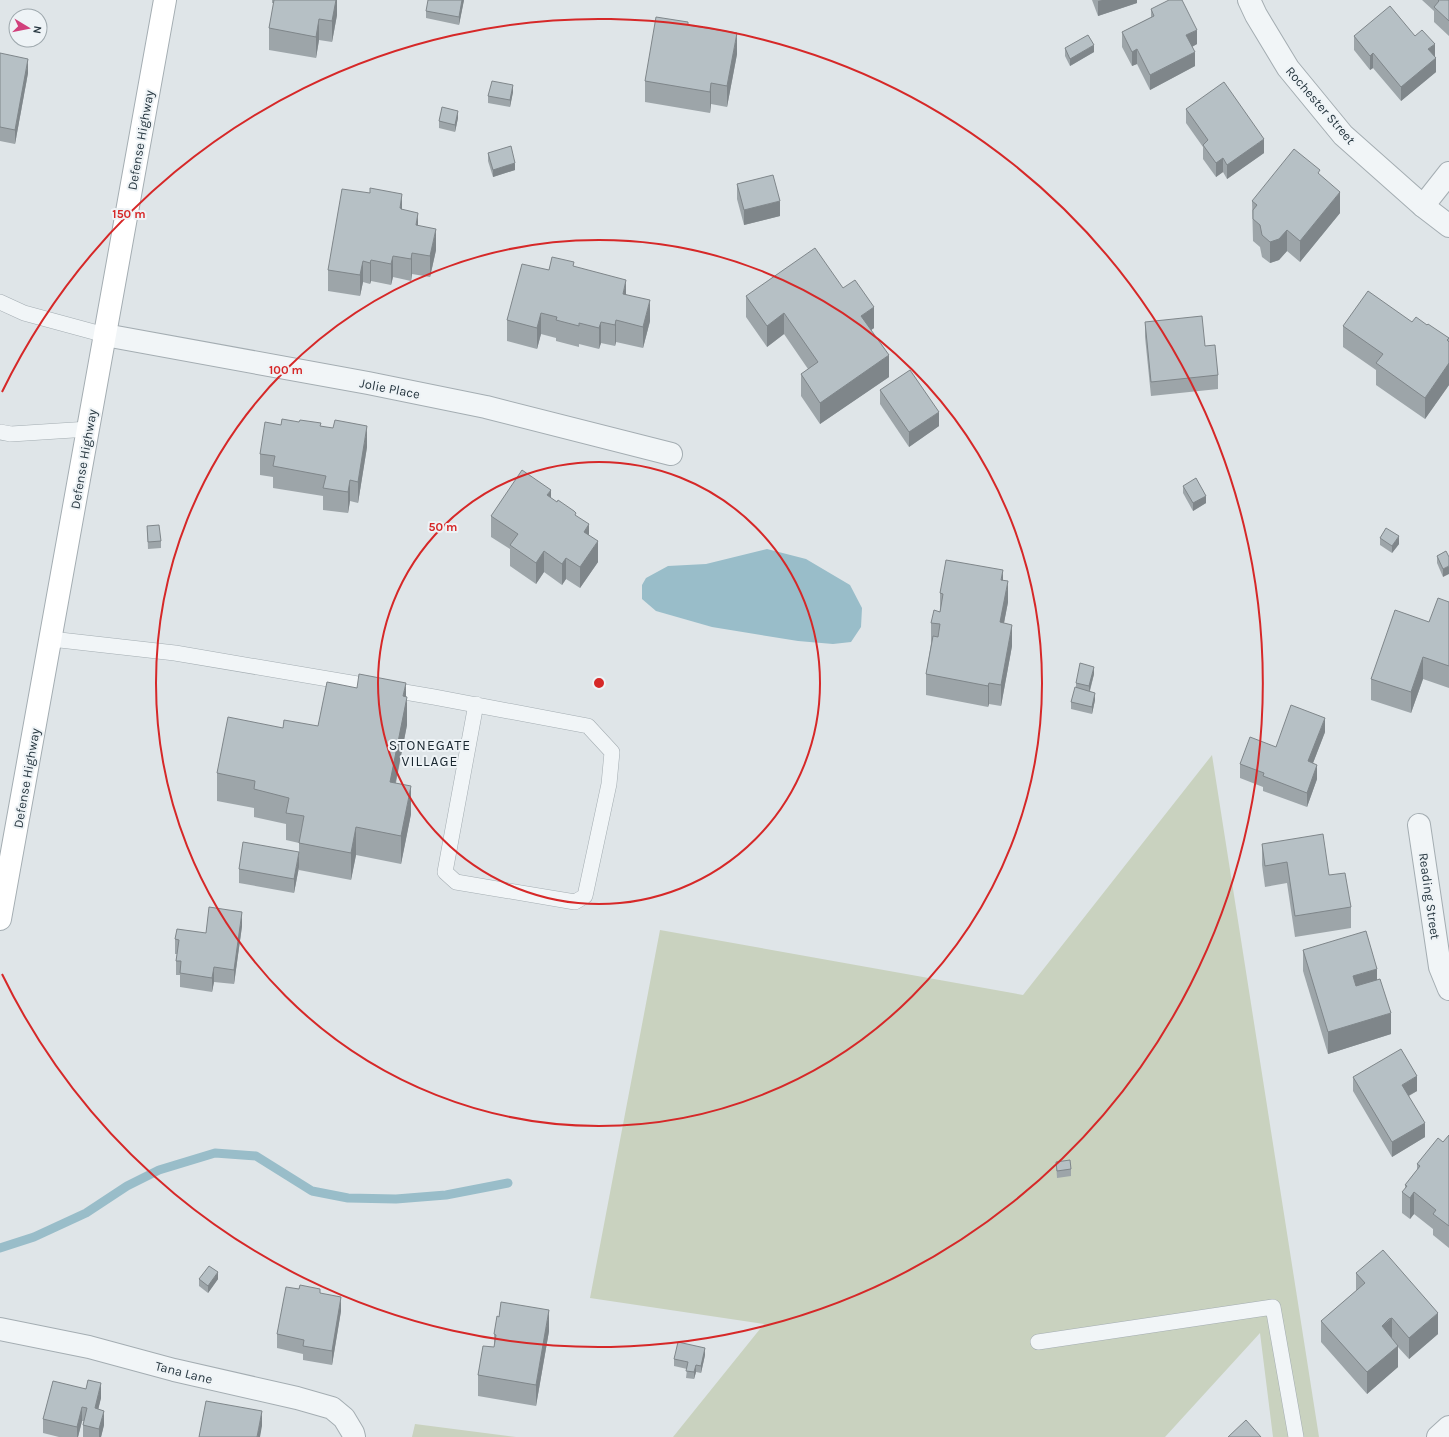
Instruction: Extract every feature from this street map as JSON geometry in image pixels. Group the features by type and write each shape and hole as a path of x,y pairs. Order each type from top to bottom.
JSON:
{"main road":[{"name":"Defense Highway","path":"0,919 165,0"}],"street":[{"name":"Rochester Street","path":"1249,0 1256,15 1288,68 1343,135 1423,206 1449,226"},
{"path":"1423,206 1449,173"},
{"name":"Jolie Place","path":"105,335 368,383 479,406 671,454"},
{"name":"Reading Street","path":"1419,825 1440,967 1449,989"},
{"name":"Tana Lane","path":"0,1329 89,1347 174,1370 296,1398 332,1408 344,1418 353,1432 354,1437"},
{"path":"1438,1437 1449,1427"}],"lane":[{"path":"0,302 24,314 105,335"},
{"path":"0,432 11,434 89,429"},
{"path":"51,639 175,653 476,704 588,726 612,752 609,784 585,896 574,902 456,882 445,872 476,704"},
{"path":"1038,1342 1273,1307 1296,1437"}],"green space":[{"path":"1212,755 1319,1437 1273,1437 1260,1333 1165,1437 673,1437 764,1324 590,1298 660,930 1023,995"},
{"path":"415,1424 516,1437 412,1437"}],"water":[{"path":"767,549 806,559 850,585 862,608 861,627 851,642 833,644 798,641 712,627 656,611 642,599 642,585 646,578 668,566 706,564"}],"building":[{"path":"274,0 336,0 332,21 319,19 316,37 269,28"},
{"path":"428,0 462,0 459,17 426,11"},
{"path":"1169,0 1182,0 1197,30 1186,35 1195,52 1150,75 1137,49 1132,52 1122,32 1154,16 1151,9"},
{"path":"1438,0 1449,0 1449,21 1434,7 1439,1"},
{"path":"1390,6 1415,36 1422,30 1435,44 1428,49 1436,58 1401,87 1373,53 1370,56 1354,36"},
{"path":"656,17 688,22 688,25 737,33 727,86 711,83 710,92 645,81"},
{"path":"1088,35 1094,45 1070,59 1065,48"},
{"path":"0,53 28,59 15,130 0,127"},
{"path":"492,81 513,85 510,100 488,96"},
{"path":"1224,82 1264,139 1227,165 1223,158 1216,163 1203,145 1208,140 1186,109"},
{"path":"442,107 458,111 455,125 439,121"},
{"path":"511,146 515,163 493,170 488,153"},
{"path":"1294,149 1320,170 1318,173 1340,192 1300,241 1287,230 1279,239 1270,242 1262,235 1260,225 1253,219 1253,210 1257,205 1252,201"},
{"path":"773,175 780,201 744,210 737,184"},
{"path":"370,188 402,194 400,208 418,213 416,225 436,229 430,256 412,253 411,259 393,256 391,264 371,260 370,263 363,261 360,275 328,270 342,189 370,193"},
{"path":"815,248 843,288 855,280 874,307 861,316 889,355 820,403 801,374 818,362 784,313 767,326 746,296"},
{"path":"552,257 574,262 573,266 626,280 623,294 650,300 643,327 616,320 615,325 601,322 599,328 579,323 579,326 556,320 557,317 541,313 537,328 507,320 522,264 549,270"},
{"path":"1368,291 1412,322 1416,317 1449,338 1447,340 1449,342 1449,363 1425,398 1376,363 1383,354 1343,326"},
{"path":"1202,316 1205,346 1215,345 1218,375 1151,382 1145,322"},
{"path":"910,370 939,412 909,432 880,390"},
{"path":"282,419 299,422 300,420 321,423 320,426 333,428 335,420 367,426 358,482 350,480 348,492 323,488 326,476 273,466 275,456 260,454 265,422 281,425"},
{"path":"522,470 551,490 547,495 557,502 558,500 574,511 576,513 575,515 589,524 584,532 598,541 580,567 566,558 562,564 544,551 536,563 510,545 518,534 491,516"},
{"path":"1196,478 1206,496 1193,503 1183,486"},
{"path":"159,525 161,541 148,542 147,526"},
{"path":"1386,528 1399,536 1392,546 1380,538"},
{"path":"1446,551 1449,557 1449,566 1443,569 1437,556"},
{"path":"946,560 1003,570 1001,580 1008,581 1000,622 1012,625 1001,685 989,683 988,686 926,674 933,636 938,637 940,624 931,623 934,610 940,612 943,594 940,593"},
{"path":"1438,598 1449,602 1449,666 1423,657 1411,692 1371,679 1395,610 1429,622"},
{"path":"1080,663 1094,667 1089,686 1076,683"},
{"path":"359,674 406,683 403,696 407,697 390,782 411,786 401,836 356,827 351,853 299,843 304,816 286,813 289,798 254,789 255,781 217,773 228,717 283,728 284,720 318,726 327,682 357,688"},
{"path":"1075,687 1095,693 1092,707 1071,702"},
{"path":"1291,705 1325,718 1308,761 1317,765 1307,793 1263,776 1264,773 1240,764 1250,737 1276,747"},
{"path":"1323,834 1329,875 1345,873 1351,907 1295,916 1287,862 1265,866 1262,844"},
{"path":"243,842 299,852 294,879 239,869"},
{"path":"209,907 242,912 234,970 214,967 212,978 180,973 181,961 176,961 179,940 175,939 177,929 206,933"},
{"path":"1366,931 1377,969 1353,976 1356,986 1380,979 1391,1013 1328,1032 1303,950"},
{"path":"1401,1049 1417,1076 1402,1085 1425,1123 1392,1142 1353,1077"},
{"path":"1449,1135 1449,1226 1433,1214 1436,1210 1414,1192 1410,1198 1402,1192 1407,1186 1405,1185 1420,1166 1417,1164 1438,1138 1443,1142"},
{"path":"1070,1160 1071,1169 1057,1171 1056,1162"},
{"path":"1383,1250 1438,1313 1409,1338 1392,1318 1389,1319 1382,1326 1398,1346 1367,1372 1321,1321 1365,1283 1356,1273"},
{"path":"209,1266 218,1272 208,1286 199,1279"},
{"path":"300,1285 320,1289 320,1293 341,1297 332,1351 303,1346 304,1340 277,1334 286,1287 299,1289"},
{"path":"501,1302 549,1310 536,1385 478,1375 483,1346 494,1347 496,1335 494,1334 497,1316 499,1317"},
{"path":"678,1342 705,1348 701,1366 696,1365 694,1372 686,1371 688,1362 674,1359"},
{"path":"88,1380 101,1383 95,1408 104,1411 99,1429 83,1425 87,1408 82,1407 77,1427 43,1419 53,1381 86,1389"},
{"path":"206,1401 262,1411 257,1437 199,1437"},
{"path":"1246,1420 1261,1437 1228,1437"}],"waterway":[{"path":"0,1248 34,1237 86,1213 127,1186 159,1170 215,1153 256,1156 312,1191 348,1198 396,1199 446,1195 508,1183"}],"district":[{"name":"STONEGATE VILLAGE","path":"430,754"}]}
